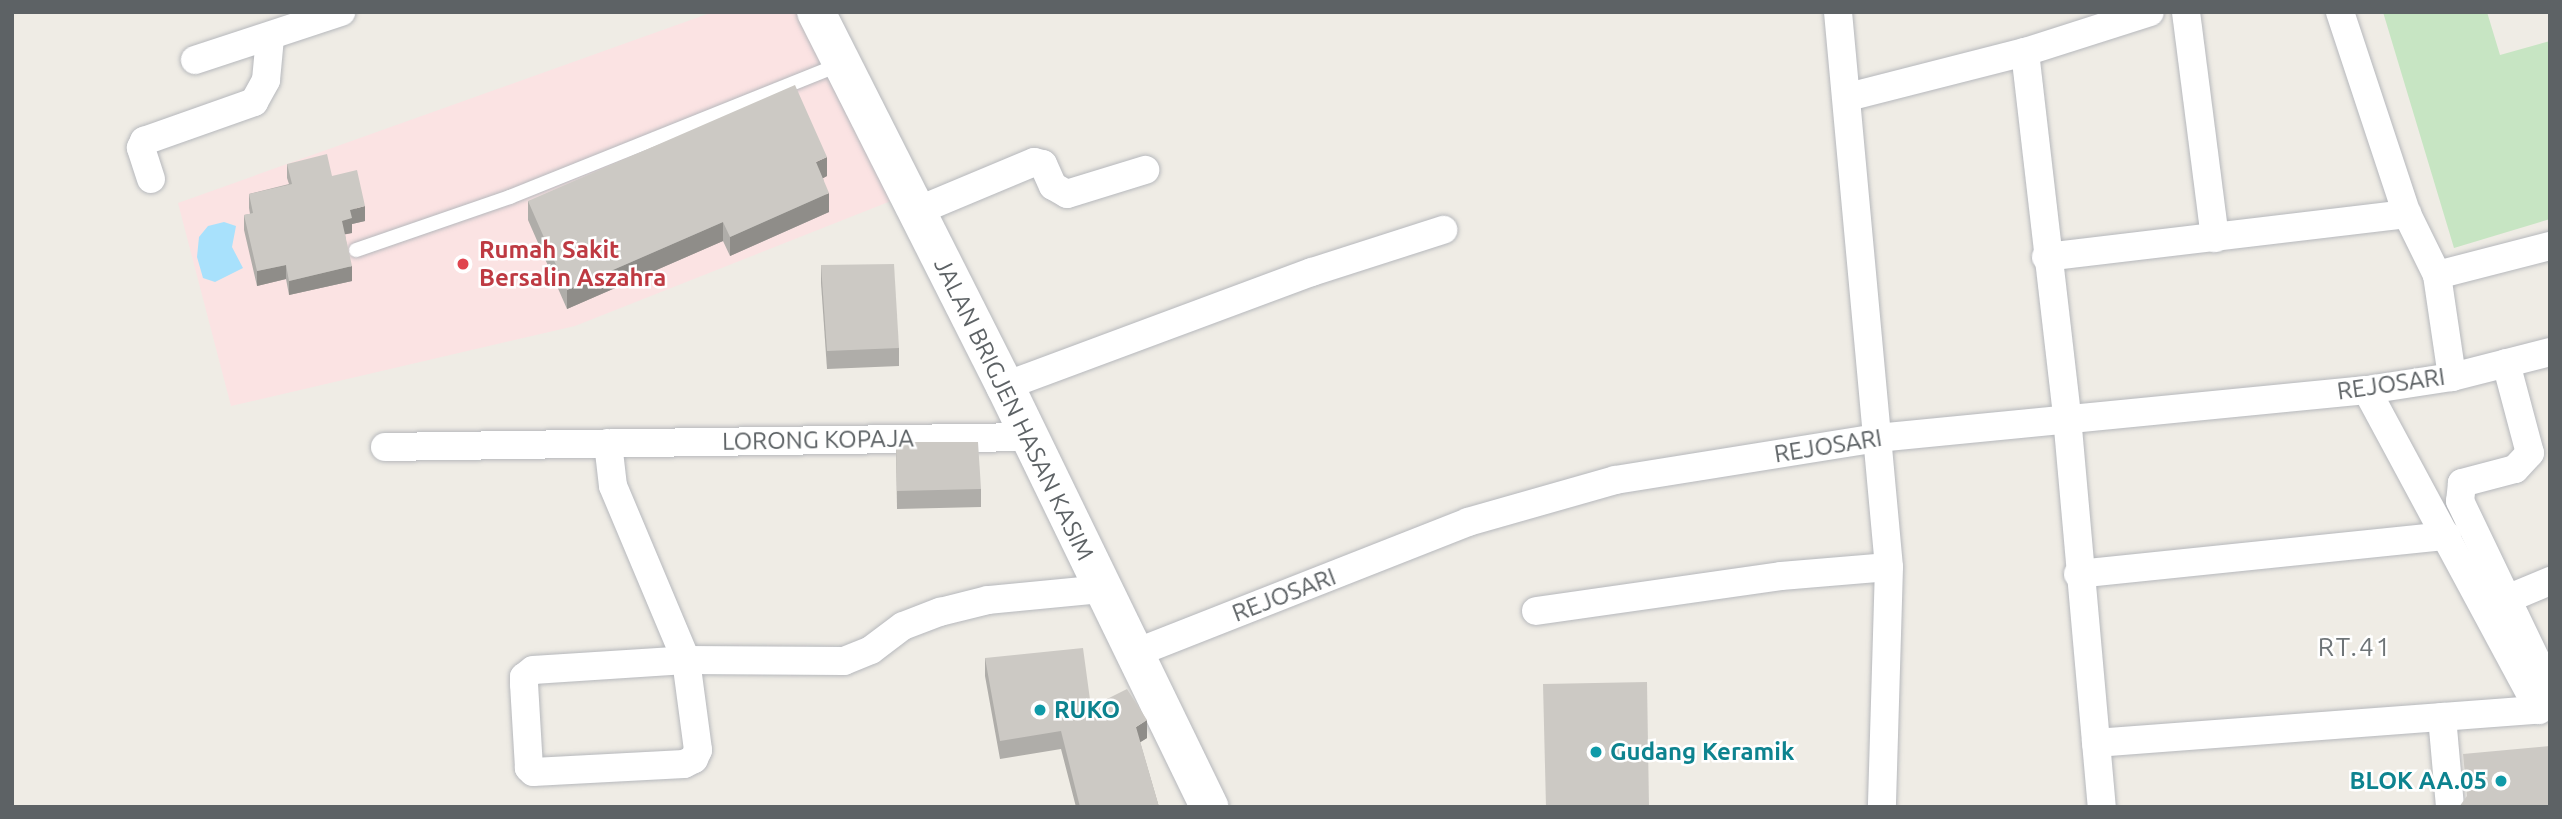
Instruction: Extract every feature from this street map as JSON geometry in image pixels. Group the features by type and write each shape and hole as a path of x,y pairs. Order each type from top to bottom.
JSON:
{"street":[{"path":"195,60 270,38 341,12"},
{"name":"JALAN BRIGJEN HASAN KASIM","path":"816,12 1005,386 1027,437 1209,807"},
{"path":"1838,12 1848,97 1889,567 1882,807"},
{"path":"1848,97 2025,52 2103,19 2150,12"},
{"path":"2186,12 2215,238"},
{"path":"2340,12 2407,214 2437,275 2452,377"},
{"path":"151,179 141,148 144,141 254,102 267,80 270,38"},
{"path":"2025,52 2046,257 2067,417 2078,574 2102,807"},
{"path":"917,211 1034,162 1043,164 1053,186 1067,194 1145,170"},
{"path":"2046,257 2407,214"},
{"path":"1005,386 1312,272 1443,230"},
{"path":"2437,275 2550,246"},
{"name":"REJOSARI","path":"1133,654 1515,506 1615,480 1877,438 2067,417 2367,390 2452,377 2550,352"},
{"path":"2506,363 2530,453 2515,469 2462,483 2460,501 2550,689"},
{"path":"2096,743 2539,710 2448,536 2367,390"},
{"name":"LORONG KOPAJA","path":"385,447 1027,437"},
{"path":"608,443 613,486 686,660 698,745 694,759 684,764 533,772 529,768 524,684 528,672 686,660 844,661 862,656 903,626 953,608 988,600 1102,590"},
{"path":"2078,574 2448,536"},
{"path":"1536,611 1781,576 1889,567"},
{"path":"2507,600 2550,581"},
{"path":"2442,717 2450,807"}],"lane":[{"path":"356,250 520,193 842,64"}],"shaded area":[{"name":"Rumah Sakit Bersalin Aszahra","path":"713,12 798,12 891,201 575,326 231,406 178,203"}],"green space":[{"path":"2383,12 2487,12 2500,55 2550,41 2550,219 2454,248"}],"water":[{"path":"224,222 236,226 232,247 243,268 215,282 203,278 197,257 199,237 208,226"}],"building":[{"path":"795,85 827,157 816,162 829,193 730,237 723,222 567,290 528,201"},
{"path":"327,154 332,176 357,170 365,206 350,210 352,218 342,221 352,266 289,281 286,265 257,271 244,215 253,213 249,194 292,184 287,164"},
{"path":"894,264 899,348 827,351 821,265"},
{"path":"896,442 978,442 981,489 897,491"},
{"path":"1083,648 1091,707 1127,689 1147,720 1136,727 1159,807 1080,807 1061,731 1000,741 985,658"},
{"name":"Gudang Keramik","path":"1647,682 1649,807 1546,807 1543,684"},
{"name":"BLOK AA.05","path":"2550,746 2550,807 2459,807 2467,796 2463,754"}],"place":[{"name":"Rumah Sakit Bersalin Aszahra","path":"463,264"},
{"name":"RUKO","path":"1040,710"},
{"name":"Gudang Keramik","path":"1596,752"},
{"name":"BLOK AA.05","path":"2501,781"}],"district":[{"name":"RT.41","path":"2355,647"}]}
